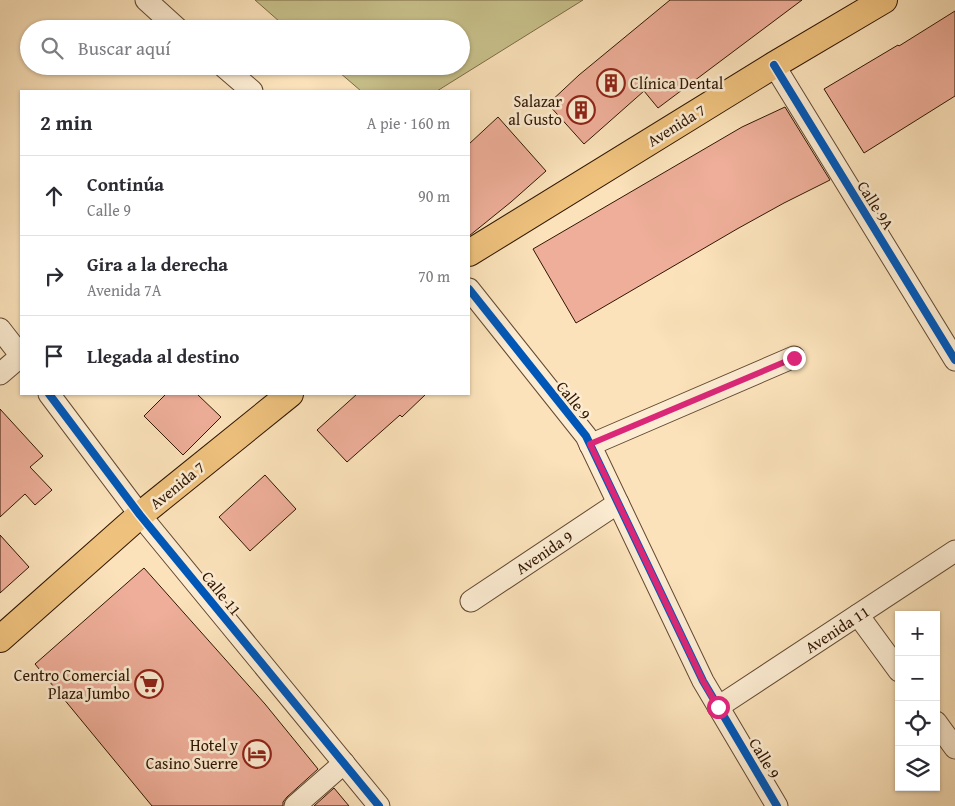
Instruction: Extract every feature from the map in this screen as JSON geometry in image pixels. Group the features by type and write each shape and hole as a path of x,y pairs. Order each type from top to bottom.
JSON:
{"main road":[{"name":"Avenida 7","path":"470,252 774,65 884,0"},
{"name":"Avenida 7","path":"0,639 140,515 289,395"}],"street":[{"path":"146,0 168,20"},
{"name":"Calle 9A","path":"774,65 955,360"},
{"path":"233,75 251,90"},
{"name":"Calle 9","path":"470,290 586,436 703,681 777,806"},
{"path":"0,329 20,355"},
{"path":"0,374 20,357"},
{"path":"590,444 794,358"},
{"name":"Calle 11","path":"51,395 140,515 379,806"},
{"name":"Avenida 9","path":"470,601 618,503"},
{"name":"Avenida 11","path":"718,707 955,551"},
{"path":"858,615 895,666"},
{"path":"940,727 955,748"},
{"path":"295,806 344,763"}],"shaded area":[{"path":"255,0 583,0 470,70 470,20 278,20"},
{"path":"342,75 463,75 439,90 360,90"}],"building":[{"path":"670,0 802,0 658,108 644,91 584,144 548,104 579,75"},
{"path":"955,11 955,96 864,153 824,89"},
{"path":"785,107 830,180 737,229 576,323 533,249 742,127"},
{"path":"498,117 546,171 470,235 470,143"},
{"path":"165,395 198,395 221,417 183,455 144,416"},
{"path":"356,395 425,395 402,417 400,415 347,462 317,430"},
{"path":"0,409 43,456 30,467 52,490 35,505 25,494 0,517"},
{"path":"265,475 296,509 250,551 219,517"},
{"path":"0,535 29,567 0,593"},
{"name":"Centro Comercial Plaza Jumbo","path":"144,568 265,704 318,769 287,797 283,802 283,806 152,806 35,664"},
{"path":"334,788 349,806 314,806"}],"cycle path":[{"path":"774,65 955,360"},
{"path":"470,290 586,436 703,681 777,806"},
{"path":"50,395 140,515 379,806"}],"place":[{"name":"Clínica Dental","path":"611,83"},
{"name":"Salazar al Gusto","path":"581,110"},
{"name":"Centro Comercial Plaza Jumbo","path":"149,684"},
{"name":"Hotel y Casino Suerre","path":"257,754"}],"route":[{"path":"718,707 703,681 590,444 794,358"}]}
